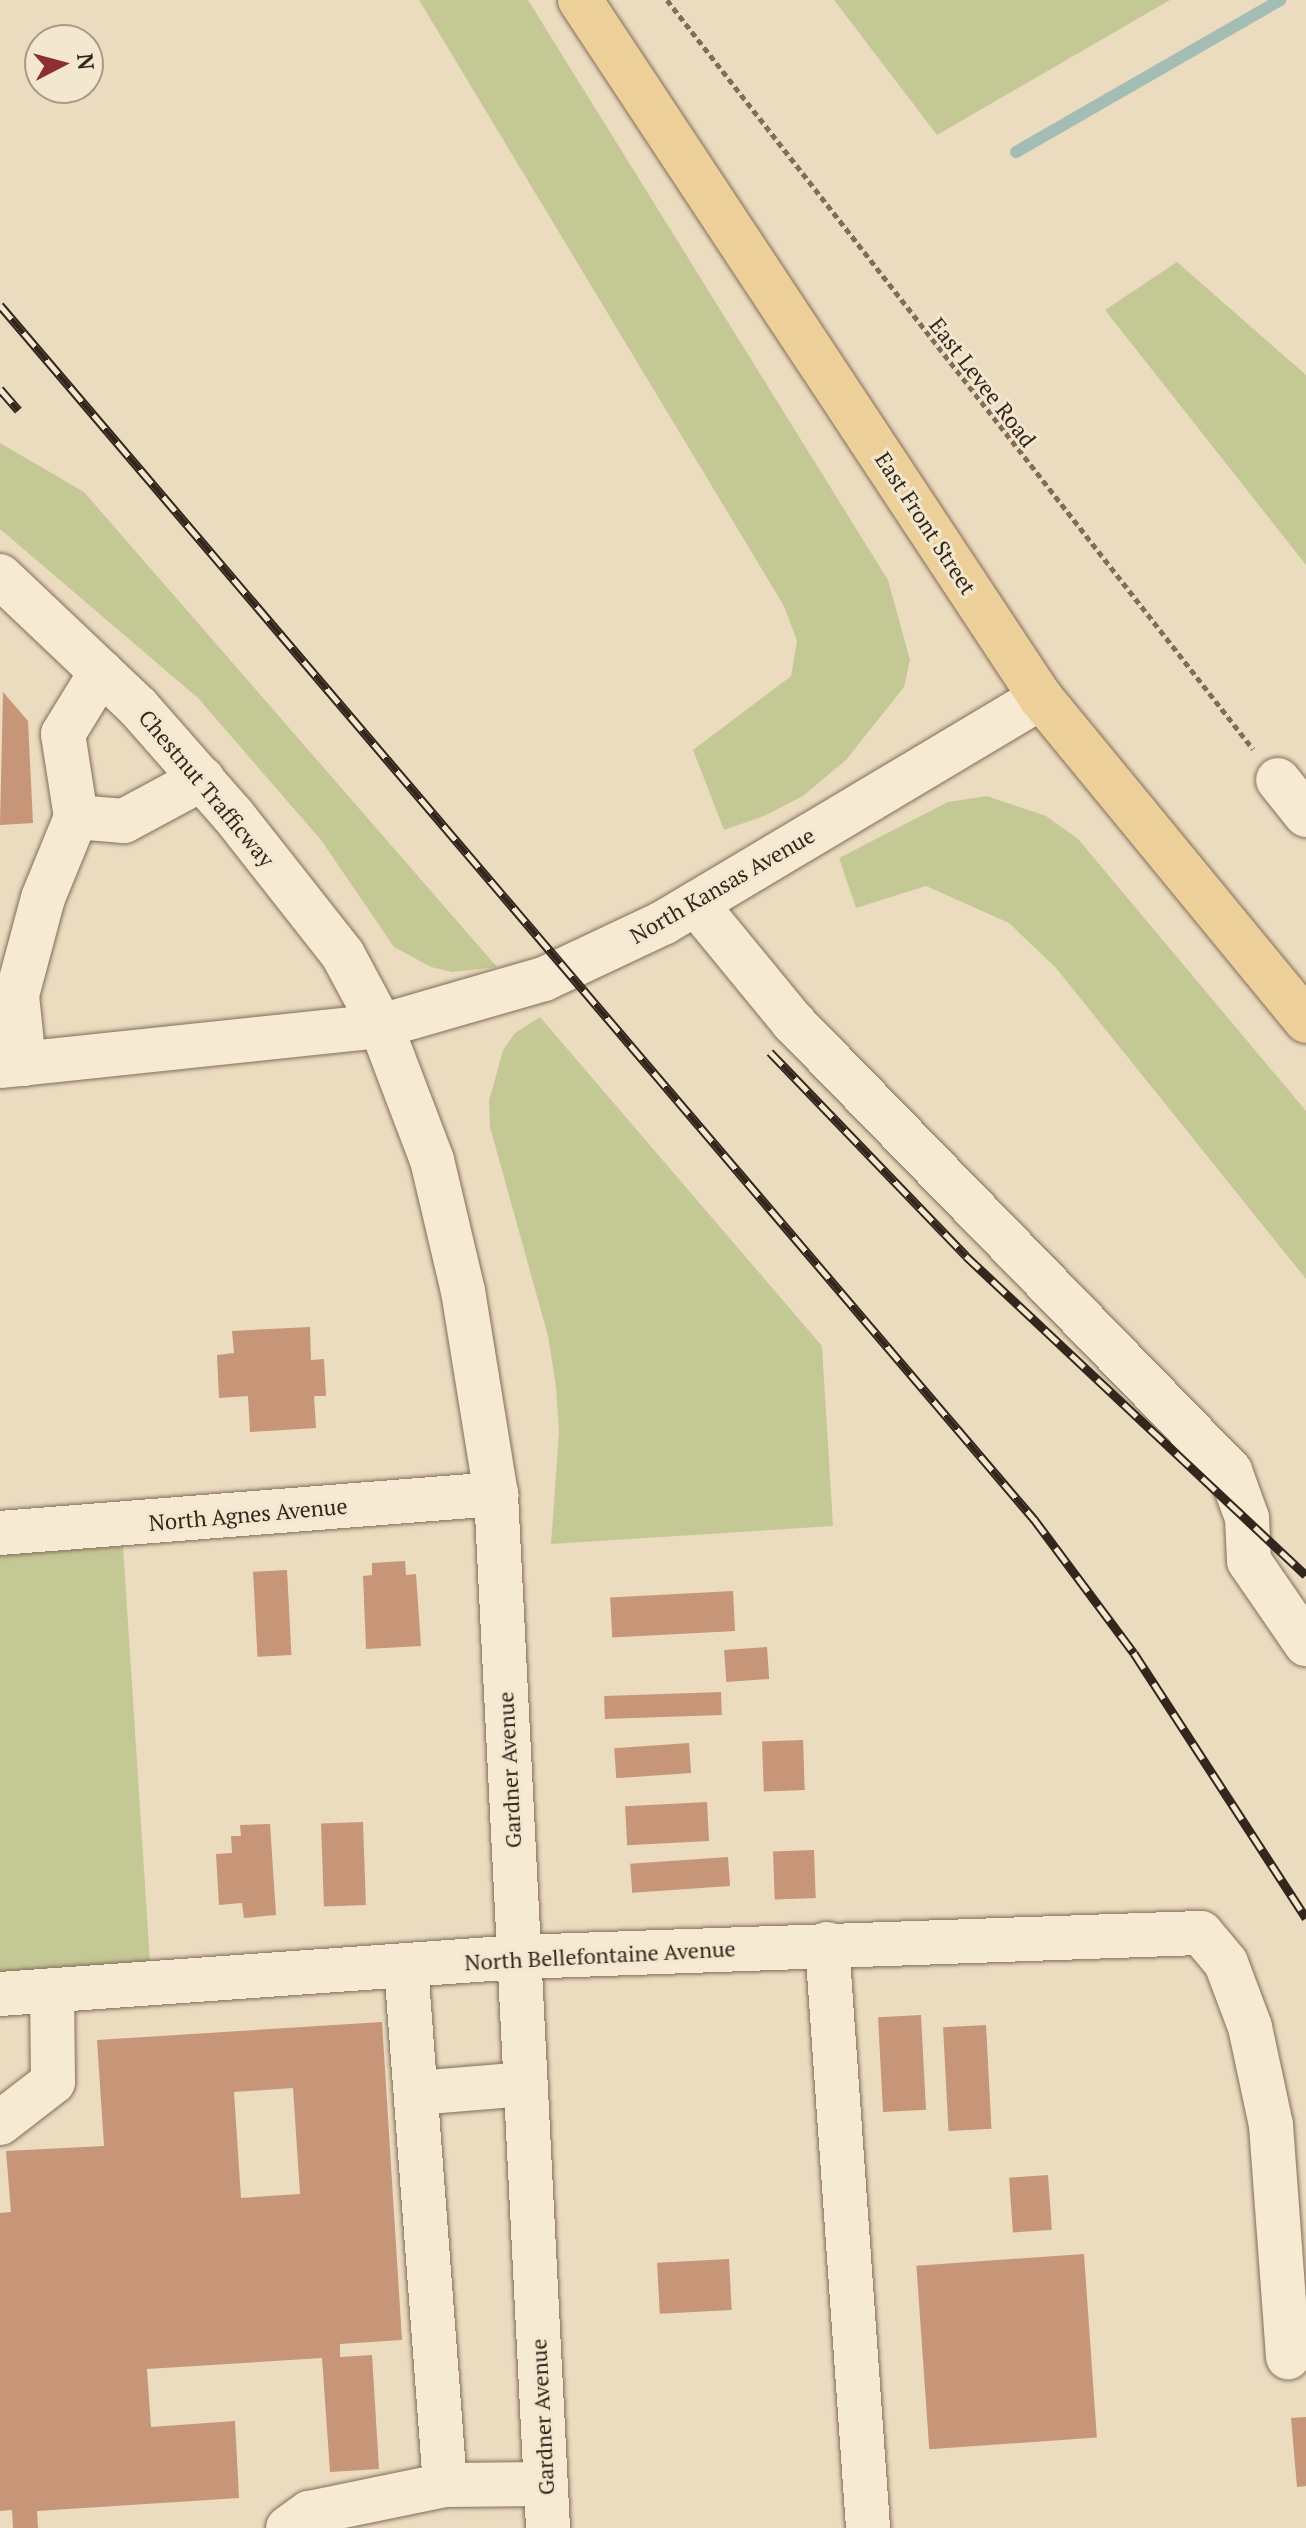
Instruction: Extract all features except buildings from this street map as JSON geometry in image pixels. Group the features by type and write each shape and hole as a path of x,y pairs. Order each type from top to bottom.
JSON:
{"main road":[{"name":"East Front Street","path":"580,0 1041,698 1306,1021"}],"street":[{"name":"Chestnut Trafficway","path":"5,587 101,672 202,779 343,955 381,1026"},
{"path":"12,1065 17,995 43,898 76,817 63,734 101,672"},
{"name":"North Kansas Avenue","path":"12,1065 381,1026 544,979 696,904 1041,698"},
{"path":"76,817 124,821 202,779"},
{"path":"1278,780 1306,815"},
{"path":"696,904 793,1022 1230,1471 1247,1518 1249,1561 1283,1617 1306,1644"},
{"name":"Gardner Avenue","path":"381,1026 432,1160 463,1291 496,1494 548,2528"},
{"name":"North Agnes Avenue","path":"0,1533 496,1494"},
{"name":"North Bellefontaine Avenue","path":"0,1994 519,1957 1201,1933 1226,1963 1250,2027 1271,2125 1288,2357"},
{"path":"827,1944 868,2528"},
{"path":"406,1966 445,2485"},
{"path":"0,2123 53,2082 52,1990"},
{"path":"416,2093 525,2084"},
{"path":"288,2528 309,2513 445,2485 546,2484"}],"path":[{"name":"East Levee Road","path":"667,0 1278,780"}],"green space":[{"path":"419,0 528,0 888,580 910,660 904,687 846,760 803,796 764,816 724,830 693,750 791,676 797,641 784,606"},
{"path":"834,0 1170,0 937,135"},
{"path":"1177,262 1306,375 1306,565 1105,310"},
{"path":"0,443 84,492 497,967 452,972 431,967 394,947 321,840 198,698 0,529"},
{"path":"987,796 1046,816 1078,839 1306,1111 1306,1279 1056,968 1009,923 926,886 856,908 839,858 948,802"},
{"path":"540,1017 822,1346 833,1526 551,1544 559,1432 556,1387 548,1336 490,1127 489,1101 503,1050 515,1033"},
{"path":"123,1546 150,1962 0,1972 0,1555"}],"waterway":[{"path":"1016,152 1280,0"}],"railway":[{"path":"0,305 1034,1519 1134,1653 1306,1918"},
{"path":"0,389 18,410"},
{"path":"770,1052 966,1256 1306,1575"}]}
